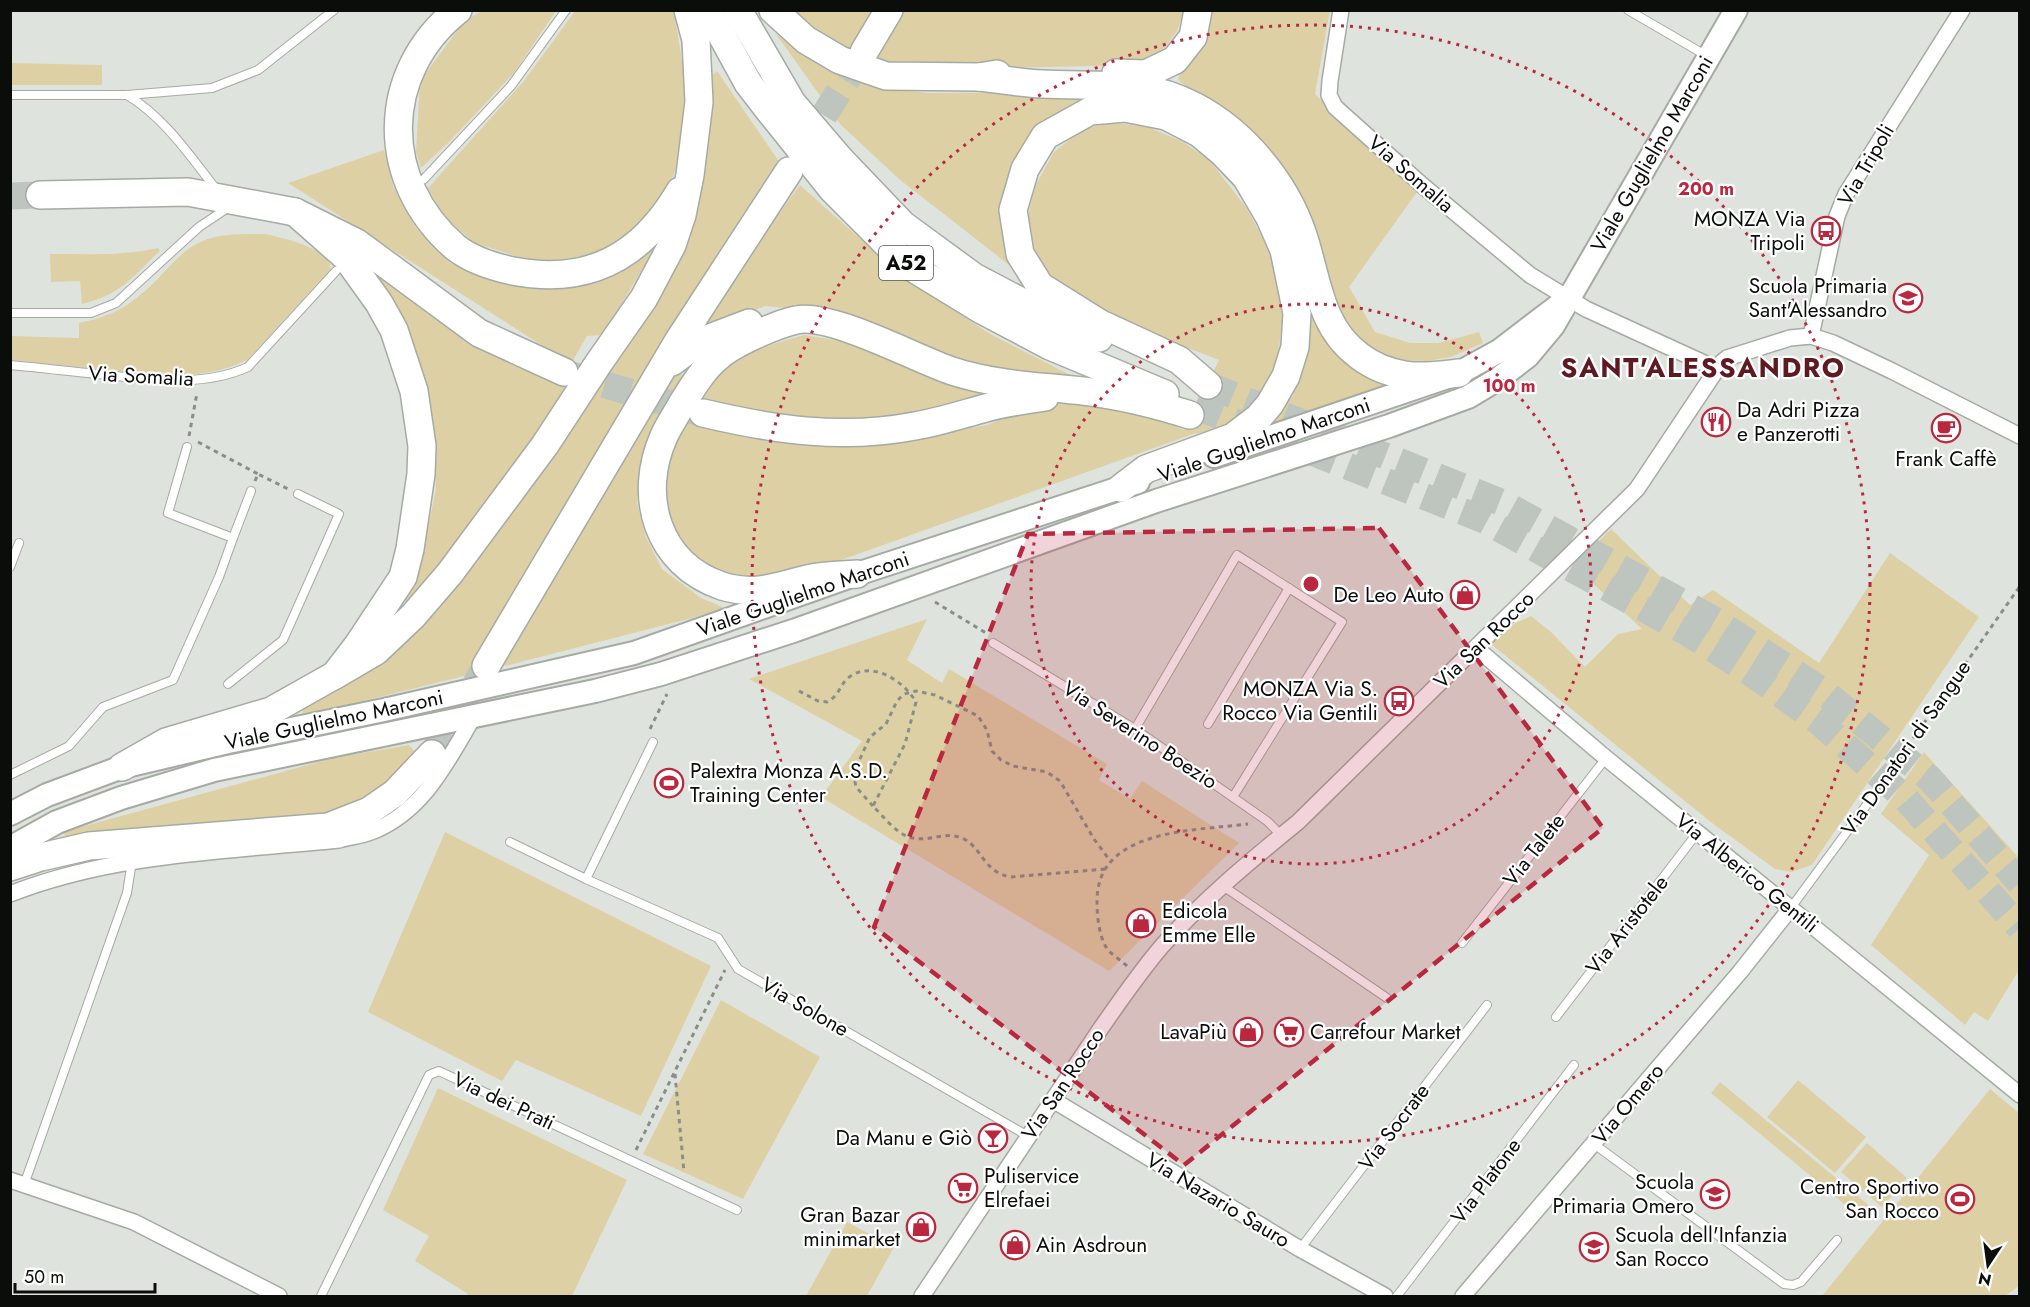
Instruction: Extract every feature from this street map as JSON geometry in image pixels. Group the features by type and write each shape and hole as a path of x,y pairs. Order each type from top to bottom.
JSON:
{"highway":[{"path":"458,10 443,22 420,50 404,83 397,123 406,177 428,219 457,248 495,267 538,276 578,274 619,258 656,227 690,175"},
{"path":"122,767 166,742 271,711 376,651 413,616 450,573 545,445 644,298 672,245 682,215 690,175 699,102 696,40 688,10"},
{"name":"A52","path":"708,10 748,83 768,109 833,190 908,265 980,309 1050,346 1197,402"},
{"name":"A52","path":"738,10 792,103 839,158 903,225 974,277 1056,320 1197,402"},
{"path":"773,10 806,40 840,60 886,76 979,77 1041,84 1129,86 1166,92 1196,107 1235,135 1264,164 1288,200 1303,234 1328,317 1342,342 1361,358 1381,369 1405,376 1459,373"},
{"path":"864,52 889,10"},
{"path":"979,77 1035,70 1146,74 1175,60 1193,38 1198,10"},
{"path":"663,368 699,342 730,329 750,323 815,320 831,323 927,362 971,376 1015,386 1084,391 1147,402 1197,402 1179,360 1099,322 1040,286 1020,254 1013,210 1025,169 1045,136 1090,111 1125,108 1166,116 1199,133 1223,153 1246,177 1270,218 1284,250 1297,313 1295,347 1286,376 1270,404 1258,418 1233,437 1146,469 1121,488"},
{"path":"486,666 680,340 789,171"},
{"path":"40,195 188,192 295,212 357,243 479,333 564,372"},
{"path":"295,212 346,257 379,303 394,330 414,391 422,447 417,512 403,577 335,675"},
{"path":"797,320 737,344 717,357 691,389 664,435 658,452 652,494 655,515 666,544 680,561 706,579 724,586 742,590 766,591 814,577 857,574"},
{"path":"703,413 758,426 813,432 852,433 916,426 984,408 1084,391"},
{"path":"10,867 89,846 328,827 369,811 395,793 432,754"}],"main road":[{"name":"Viale Guglielmo Marconi","path":"10,848 68,818 121,798 214,770 595,691 684,666 796,630 1156,501 1389,426 1467,397 1498,379 1528,356 1553,326 1736,10"},
{"name":"Viale Guglielmo Marconi","path":"10,814 47,795 122,767 634,653 857,574 1121,488 1459,373 1499,351 1568,298"}],"street":[{"name":"Via Somalia","path":"1341,10 1329,95 1335,107 1422,185 1530,275 1610,320 1717,369"},
{"name":"Via Tripoli","path":"1810,336 1841,205 1852,183 1962,10"},
{"path":"1717,369 1727,358 1790,338 1810,336 1833,343 2019,435"},
{"name":"Via San Rocco","path":"922,1296 1138,976 1164,945 1223,886 1298,822 1637,489 1717,369"},
{"name":"Via Alberico Gentili","path":"1476,648 1606,758 2019,1095"},
{"name":"Viale Guglielmo Marconi","path":"10,894 76,873 132,861 339,840 370,832 400,817 425,794 444,768 474,716"},
{"name":"Via Omero","path":"1463,1296 1740,972 1790,909"},
{"name":"Via Nazario Sauro","path":"1053,1100 1367,1292 1385,1296"},
{"path":"17,1183 134,1222 279,1296"}],"lane":[{"path":"10,95 127,95 212,88 258,70 334,10"},
{"path":"424,179 511,86 566,10"},
{"path":"1628,10 1708,56"},
{"path":"10,313 91,313 116,303 231,200 168,130 142,104 127,95"},
{"name":"Via Somalia","path":"10,365 150,379 200,379 230,375 248,367 336,271"},
{"path":"187,447 168,513 232,538"},
{"path":"10,775 69,746 103,707 173,680 219,577 251,491"},
{"path":"228,684 283,640 339,514 298,494"},
{"path":"10,567 19,543"},
{"path":"1136,729 1237,555 1342,622 1233,797"},
{"path":"1208,724 1289,588"},
{"name":"Via Severino Boezio","path":"993,643 1136,729 1267,821 1281,836"},
{"path":"586,879 652,745"},
{"name":"Via Talete","path":"1462,943 1606,758"},
{"name":"Via Donatori di Sangue","path":"1790,909 1871,799"},
{"name":"Via Aristotele","path":"1556,1017 1698,832"},
{"name":"Via Solone","path":"510,842 718,938 738,969 1028,1136"},
{"path":"17,1183 127,892 132,861"},
{"path":"1223,886 1387,998"},
{"name":"Via Socrate","path":"1300,1249 1487,1005"},
{"name":"Via Platone","path":"1397,1296 1574,1065"},
{"name":"Via dei Prati","path":"321,1296 429,1074 439,1071 737,1210"},
{"path":"1593,1144 1784,1284 1793,1285 1801,1282 1837,1240"}],"path":[{"path":"200,379 189,436 298,494"},
{"path":"251,491 258,474"},
{"name":"Via Donatori di Sangue","path":"1871,799 2019,586"},
{"path":"932,600 1004,644 1002,648"},
{"path":"798,692 818,701 827,702 840,692 844,682 850,676 860,671 871,670 884,674 910,692 916,702 905,744 873,806"},
{"path":"652,745 643,744 670,689"},
{"path":"1106,869 1022,877 1003,876 986,864 970,843 962,838 938,835 912,838 905,836 856,787 859,761 870,737 885,724 897,700 910,692 935,695 978,716 987,730 992,751 1001,760 1013,766 1047,772 1060,781 1094,839 1111,862"},
{"path":"1138,976 1106,947 1100,928 1097,915 1099,885 1111,862 1132,844 1158,836 1267,821"},
{"path":"631,1160 731,958"},
{"path":"675,1072 686,1185"}],"highlighted area":[{"path":"1379,528 1603,828 1184,1165 874,927 1028,534"}],"shaded area":[{"path":"482,11 556,11 514,73 448,143 421,168 416,152 420,81 464,21"},
{"path":"575,11 674,11 686,86 685,124 679,162 660,205 629,238 584,260 555,265 475,243 443,217 428,188 524,81"},
{"path":"782,11 874,11 846,57"},
{"path":"898,11 1184,11 1177,31 1163,50 1137,65 967,69 865,62"},
{"path":"1207,11 1330,11 1315,94 1417,192 1349,287 1375,332 1410,343 1439,343 1479,332 1483,343 1451,357 1427,361 1394,360 1359,346 1342,320 1329,284 1318,232 1300,199 1211,105 1178,80 1181,68"},
{"path":"776,34 821,63 882,87 927,93 1111,92 1153,96 1188,110 1232,141 1265,182 1293,236 1317,324 1352,360 1402,380 1258,428 1293,396 1302,357 1305,328 1299,281 1288,239 1254,178 1218,141 1184,116 1137,100 1095,101 1057,117 1030,141 1009,187 1008,228 1013,268 899,179 841,125"},
{"path":"11,63 102,65 102,85 11,85"},
{"path":"717,71 778,160 719,253 468,675 303,716 302,705 391,654 460,583 588,396 637,333 688,237 705,161 709,78"},
{"path":"1114,123 1148,127 1183,142 1210,161 1245,206 1274,257 1286,304 1275,371 1244,416 1219,430 1193,434 833,563 779,577 731,577 697,563 675,541 660,476 669,453 688,423 798,444 863,447 987,425 1040,404 1086,401 1161,419 1184,430 1219,360 1066,301 1041,277 1026,225 1035,186 1054,152 1084,128"},
{"path":"384,150 393,186 416,228 450,263 506,285 576,288 617,272 658,243 603,335 587,336 571,364 288,183"},
{"path":"800,185 904,278 992,335 1080,380 985,366 937,352 843,314 765,306 710,328 702,318"},
{"path":"265,234 313,249 328,261 331,269 247,360 213,372 178,375 143,374 11,360 11,336 79,338 79,323 106,315 137,298 180,256 196,244 219,236"},
{"path":"158,248 160,251 125,284 107,296 95,300 82,304 80,281 51,282 50,254 118,253"},
{"path":"365,258 572,385 470,531 410,604 405,601 424,546 436,489 433,432 418,364 395,301"},
{"path":"804,335 869,348 982,392 985,396 914,415 853,419 802,416 701,401 712,384 729,367 770,345"},
{"path":"678,369 684,378 642,458 637,503 646,537 662,569 701,598 727,609 505,666 501,658"},
{"path":"1611,529 1690,605 1713,590 1819,663 1890,553 1979,617 1812,865 1791,872 1775,869 1712,823 1491,644 1505,628 1531,616 1551,632 1585,667 1618,634 1642,629 1574,566"},
{"path":"927,619 907,660 942,683 949,669 1107,764 1099,780 1130,799 1142,781 1239,843 1109,971 821,797 862,741 749,679"},
{"path":"409,745 418,755 379,793 332,812 162,829 68,842 63,832 333,758"},
{"path":"1924,752 2019,858 2019,970 1988,1021 1974,1012 1965,1025 1871,945 1929,855 1881,814"},
{"path":"445,832 711,966 641,1116 516,1060 502,1081 368,1012"},
{"path":"721,1000 820,1057 743,1199 643,1154"},
{"path":"1798,1080 1866,1137 1835,1173 1767,1117"},
{"path":"1720,1082 1871,1207 1861,1218 1711,1093"},
{"path":"438,1088 627,1180 572,1296 467,1296 468,1294 415,1261 429,1236 383,1210"},
{"name":"Centro Sportivo San Rocco","path":"1990,1089 2019,1113 2019,1286 2005,1296 1822,1296"},
{"path":"1867,1143 1907,1178 1882,1207 1841,1172"},
{"path":"847,1222 894,1247 867,1296 806,1296"}],"tunnel":[{"path":"802,150 864,52"},
{"path":"10,196 40,195"},
{"path":"565,373 701,413"},
{"path":"1208,385 1503,503 1716,621 1824,692 1930,779 2020,883"},
{"path":"1195,406 1484,520 1688,633 1754,675 1819,722 1906,799 2020,928"},
{"path":"432,754 482,673"}],"place":[{"name":"MONZA Via Tripoli","path":"1826,231"},
{"name":"Scuola Primaria Sant'Alessandro","path":"1908,298"},
{"name":"Da Adri Pizza e Panzerotti","path":"1716,422"},
{"name":"Frank Caffè","path":"1946,428"},
{"name":"De Leo Auto","path":"1465,595"},
{"name":"MONZA Via S. Rocco Via Gentili","path":"1399,701"},
{"name":"Palextra Monza A.S.D. Training Center","path":"669,783"},
{"name":"Edicola Emme Elle","path":"1141,923"},
{"name":"LavaPiù","path":"1248,1032"},
{"name":"Carrefour Market","path":"1289,1032"},
{"name":"Da Manu e Giò","path":"993,1138"},
{"name":"Puliservice Elrefaei","path":"963,1188"},
{"name":"Scuola Primaria Omero","path":"1715,1194"},
{"name":"Centro Sportivo San Rocco","path":"1960,1199"},
{"name":"Gran Bazar minimarket","path":"921,1227"},
{"name":"Ain Asdroun","path":"1015,1245"},
{"name":"Scuola dell'Infanzia San Rocco","path":"1594,1247"}],"district":[{"name":"SANT'ALESSANDRO","path":"1703,368"}]}
